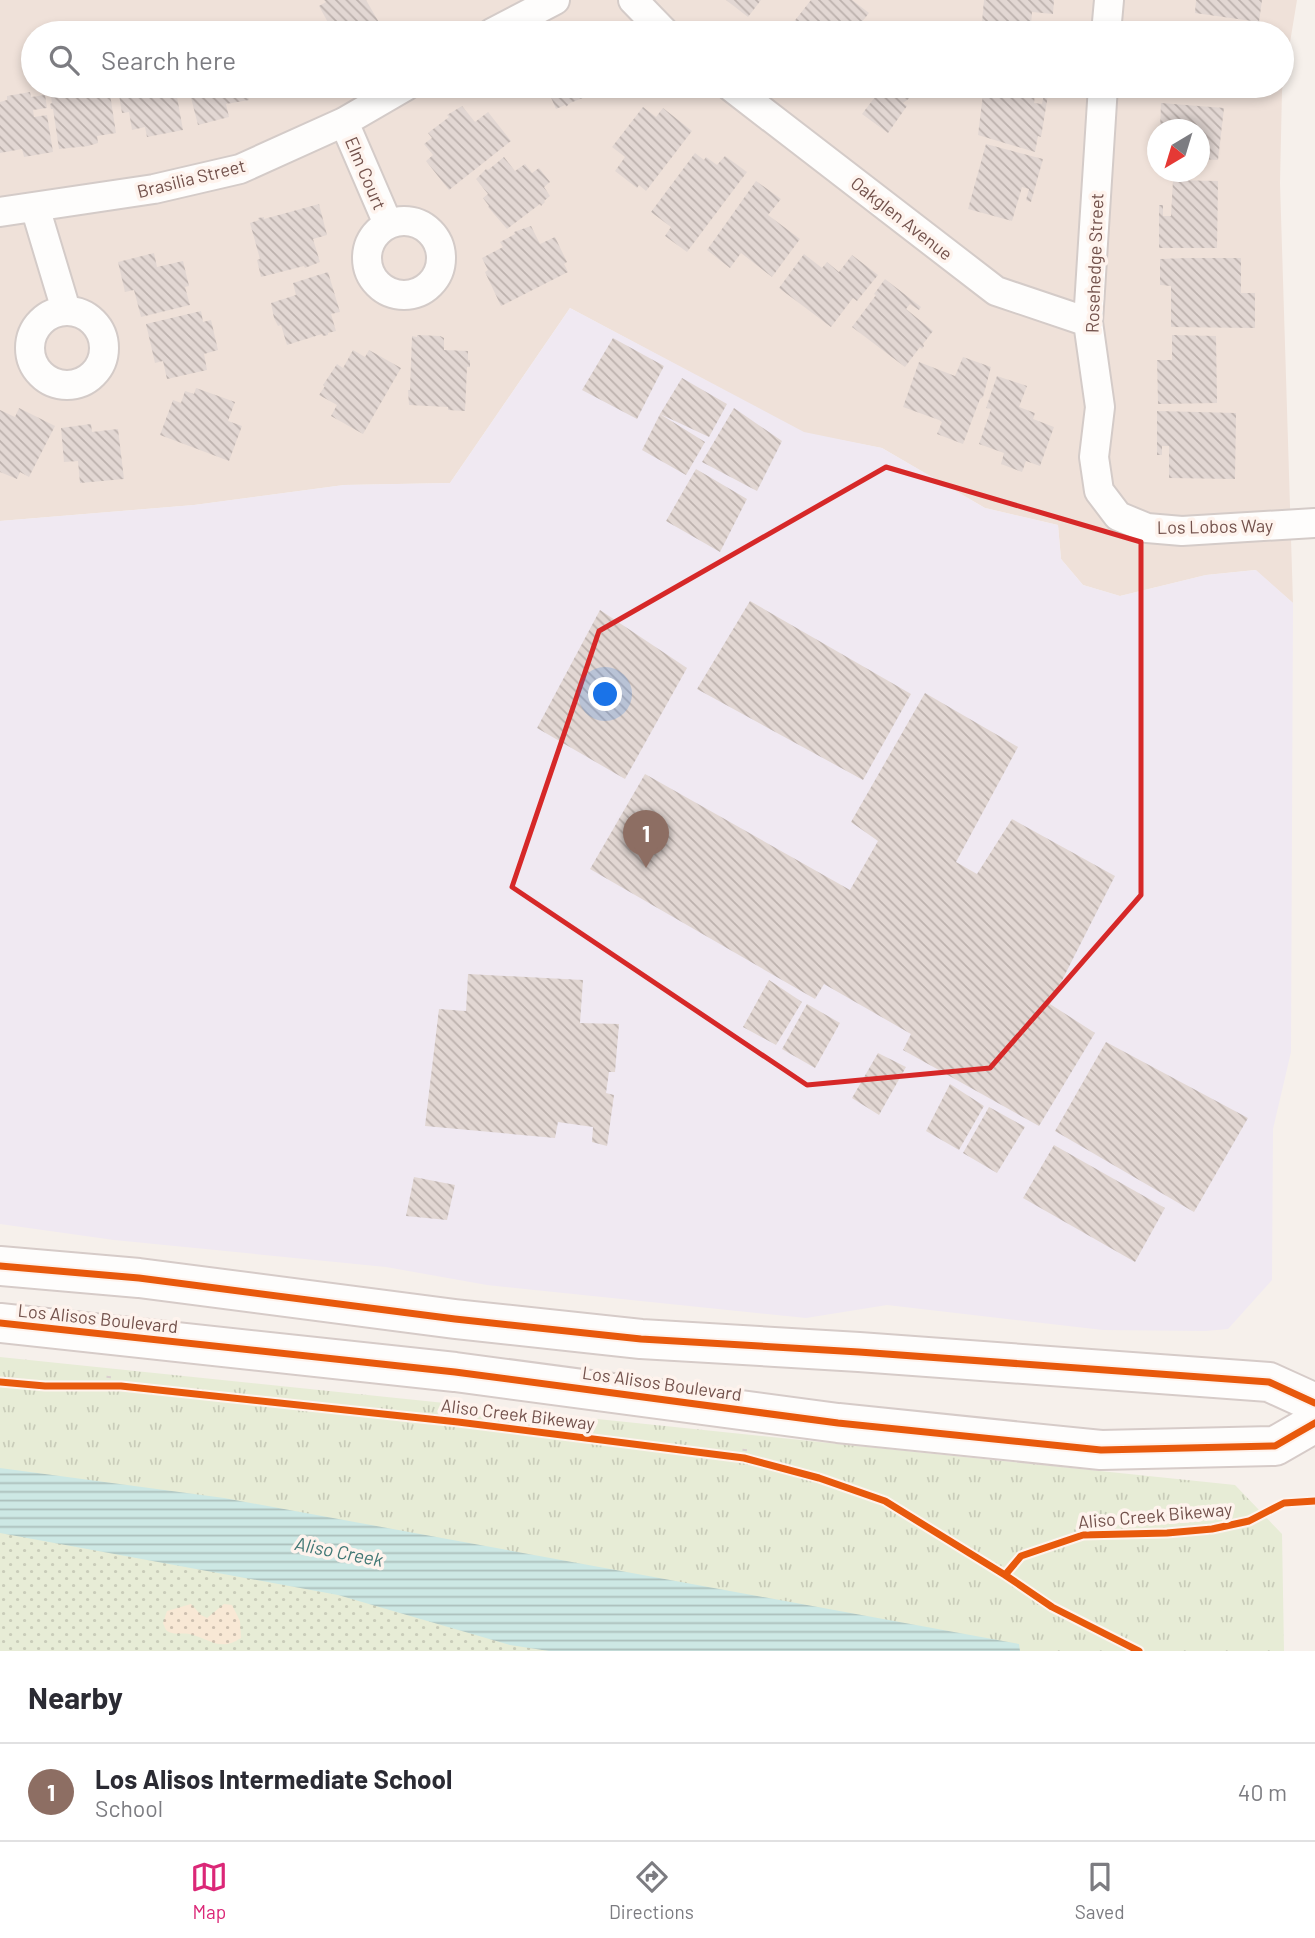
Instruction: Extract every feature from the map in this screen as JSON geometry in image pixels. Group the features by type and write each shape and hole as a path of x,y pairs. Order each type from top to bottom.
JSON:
{"main road":[{"path":"0,1266 139,1278 456,1320 641,1339 1269,1382 1315,1403"},
{"name":"Los Alisos Boulevard","path":"0,1323 455,1371 838,1423 1101,1450 1275,1446 1315,1423"}],"street":[{"path":"515,21 555,0"},
{"path":"633,0 653,21"},
{"path":"1108,21 1109,0"},
{"name":"Brasilia Street","path":"0,212 155,189 240,169 344,122 385,98"},
{"name":"Oakglen Avenue","path":"746,98 996,291 1088,322"},
{"name":"Rosehedge Street","path":"1102,98 1088,322 1100,407 1094,457 1099,491 1118,516"},
{"name":"Elm Court","path":"344,122 388,224"},
{"path":"35,207 66,310"},
{"name":"Los Lobos Way","path":"1118,516 1147,528 1182,531 1315,523"}],"path":[{"path":"108,1374 108,1385"},
{"path":"97,1385 121,1386"},
{"path":"744,1458 745,1447"},
{"path":"730,1457 757,1462"}],"highlighted area":[{"path":"886,467 1141,542 1141,895 990,1068 807,1085 512,887 599,631"}],"shaded area":[{"path":"0,0 1297,0 1294,21 21,21 21,98 1282,98 1280,183 1293,603 1255,570 1206,575 1120,596 1083,585 1061,559 1058,525 985,508 882,448 804,433 570,308 450,483 344,485 194,505 0,521"},
{"path":"570,308 804,432 882,448 985,508 1058,525 1061,559 1083,585 1120,596 1206,575 1256,570 1293,603 1291,1052 1273,1129 1272,1280 1228,1329 1103,1330 887,1305 806,1318 487,1285 386,1267 114,1240 0,1224 0,521 194,505 344,485 450,483"}],"green space":[{"path":"0,1357 1235,1485 1282,1534 1284,1651 585,1651 0,1507"},
{"path":"0,1507 585,1651 0,1651"}],"sand":[{"path":"191,1604 207,1618 224,1604 232,1605 240,1621 241,1638 222,1644 166,1630 163,1623 167,1611"}],"water":[{"name":"Aliso Creek","path":"0,1468 224,1498 1019,1644 1020,1651 549,1651 510,1645 338,1595 0,1533"}],"building":[{"path":"324,0 366,0 378,21 327,21 319,6 326,2"},
{"path":"726,0 761,0 748,17"},
{"path":"811,0 852,0 869,13 863,21 794,21"},
{"path":"984,0 1054,0 1053,14 1032,12 1031,21 982,21"},
{"path":"1196,0 1262,0 1259,21 1195,13"},
{"path":"21,94 21,98 45,98 47,108 33,110 34,117 47,115 53,152 24,157 22,149 0,153 0,102 7,100 7,96"},
{"path":"51,98 111,98 116,133 97,136 98,143 88,146 59,149 50,104"},
{"path":"120,98 177,98 183,130 147,137 145,127 132,130 129,112 122,113"},
{"path":"191,98 248,98 226,104 229,117 198,125"},
{"path":"551,98 583,98 566,107 565,105 556,109"},
{"path":"874,98 910,98 903,103 907,106 888,133 862,114"},
{"path":"983,98 1035,98 1034,103 1042,104 1043,98 1048,98 1041,137 1038,136 1035,152 978,135"},
{"path":"1161,103 1224,108 1218,160 1210,160 1210,119 1160,119"},
{"path":"462,106 475,122 488,112 511,141 449,190 426,161 433,155 424,144 432,138 428,133 449,117 447,115"},
{"path":"643,107 656,117 663,108 692,131 646,191 639,185 637,188 615,171 625,157 612,147"},
{"path":"986,144 1043,159 1031,202 1026,200 1029,189 1022,187 1012,221 968,209"},
{"path":"695,153 717,165 725,156 747,172 687,252 665,236 671,227 651,212"},
{"path":"504,157 515,171 525,164 532,173 539,168 550,182 544,187 550,196 545,202 507,229 488,207 483,198 488,194 476,179"},
{"path":"756,181 781,199 768,215 800,239 772,277 741,253 730,268 707,250"},
{"path":"1218,181 1217,248 1159,248 1159,205 1163,205 1163,216 1171,216 1173,182"},
{"path":"319,204 327,235 313,239 320,262 305,268 304,266 261,277 257,260 260,259 250,223 259,220 258,218 264,219"},
{"path":"531,226 540,244 555,237 567,262 564,264 568,272 501,306 485,272 488,270 482,258 503,247 500,242 515,234 514,232"},
{"path":"154,253 157,267 183,261 189,286 185,287 190,305 141,317 134,290 125,292 118,262"},
{"path":"804,254 822,268 827,262 839,272 852,255 878,275 857,301 853,298 831,327 779,288"},
{"path":"1241,258 1241,293 1255,293 1255,328 1171,327 1171,286 1160,285 1160,259"},
{"path":"328,272 340,312 331,314 336,331 287,345 281,325 278,326 274,318 271,303 296,295 293,283"},
{"path":"885,279 921,307 919,310 910,304 906,309 933,331 922,349 920,347 905,367 852,327"},
{"path":"201,311 203,322 211,320 218,350 204,354 207,370 167,379 163,361 155,363 146,324"},
{"path":"1172,335 1216,336 1217,403 1158,404 1157,360 1172,360"},
{"path":"412,336 444,338 444,350 468,351 470,367 467,367 465,411 448,410 448,407 409,405"},
{"path":"613,338 664,366 637,419 582,390"},
{"path":"353,350 365,357 369,350 401,368 363,434 331,416 337,405 319,395 337,364 343,368"},
{"path":"963,357 991,367 983,397 963,444 937,434 942,422 939,420 903,407 919,362 955,376"},
{"path":"997,376 1027,386 1019,407 1035,413 1033,419 1054,427 1040,466 1026,461 1022,472 1001,464 1004,453 979,444 991,409 986,408"},
{"path":"682,378 727,404 709,437 660,414"},
{"path":"196,388 235,402 228,421 242,426 229,461 160,435 173,400 181,403 185,391 194,394"},
{"path":"19,408 55,426 29,477 20,472 17,479 0,472 0,410 15,417"},
{"path":"734,408 782,441 757,491 702,462"},
{"path":"1157,411 1236,413 1235,479 1169,478 1169,446 1162,446 1162,455 1157,455"},
{"path":"660,414 705,442 686,475 642,450"},
{"path":"91,424 92,432 118,429 124,479 80,483 78,461 64,462 61,428"},
{"path":"696,469 747,499 720,552 666,521"},
{"path":"750,601 911,694 863,780 697,689"},
{"path":"600,610 687,668 625,779 537,728"},
{"path":"925,693 1018,747 956,862 977,874 1012,819 1115,876 1050,1004 1095,1033 1039,1126 903,1050 911,1034 824,984 815,999 590,869 645,774 850,890 878,841 851,822"},
{"path":"468,974 583,980 580,1023 619,1024 615,1072 609,1072 606,1093 614,1095 607,1146 592,1142 593,1127 558,1122 555,1138 425,1126 439,1009 466,1011"},
{"path":"769,980 802,1002 776,1045 743,1027"},
{"path":"807,1004 840,1023 815,1068 782,1049"},
{"path":"1106,1042 1248,1118 1194,1212 1055,1131"},
{"path":"878,1053 906,1067 879,1115 852,1098"},
{"path":"950,1084 984,1106 959,1150 926,1131"},
{"path":"989,1107 1025,1127 997,1173 963,1153"},
{"path":"1054,1145 1165,1208 1135,1262 1023,1198"},
{"path":"414,1177 455,1185 447,1220 406,1216"}],"cycle path":[{"path":"0,1266 139,1278 455,1319 641,1339 1269,1382 1315,1403"},
{"path":"0,1323 455,1372 838,1423 1101,1450 1275,1446 1315,1423"},
{"name":"Aliso Creek Bikeway","path":"0,1382 45,1386 121,1386 458,1422 744,1458 819,1478 885,1501 1052,1607 1139,1651"},
{"name":"Aliso Creek Bikeway","path":"1005,1575 1021,1556 1083,1535 1212,1529 1249,1521 1284,1503 1315,1501"}],"place":[{"name":"Los Alisos Intermediate School","path":"646,868"}]}
